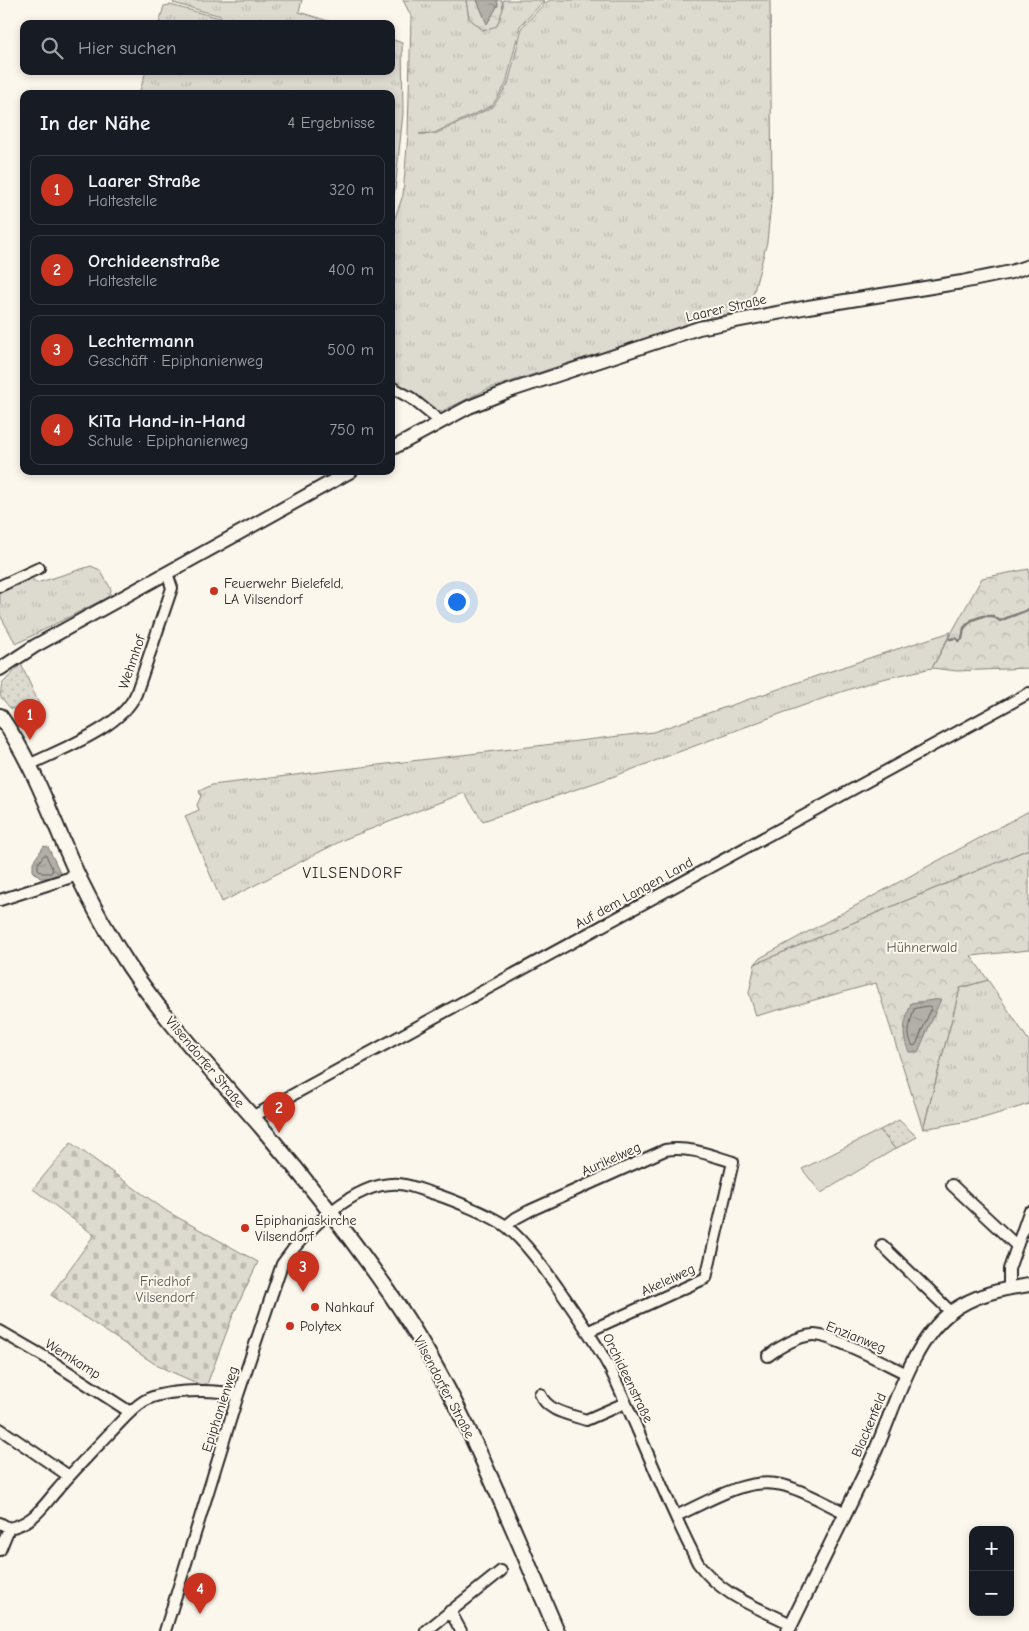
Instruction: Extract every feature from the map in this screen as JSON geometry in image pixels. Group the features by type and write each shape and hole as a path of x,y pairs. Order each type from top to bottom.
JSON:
{"main road":[{"name":"Vilsendorfer Straße","path":"0,716 29,765 78,875 107,930 143,986 169,1020 331,1213 389,1292 407,1320 436,1369 465,1425 494,1486 557,1631"}],"street":[{"name":"Laarer Straße","path":"395,447 469,407 508,391 699,328 808,307 962,282 1011,272 1029,266"},
{"path":"395,389 411,398 441,422"},
{"path":"0,669 23,653 344,475"},
{"path":"0,586 39,568"},
{"name":"Wehmhof","path":"29,765 102,729 129,706 136,694 172,588 167,572"},
{"name":"Auf dem Langen Land","path":"252,1117 1029,693"},
{"path":"0,900 78,875"},
{"name":"Aurikelweg","path":"506,1226 529,1211 665,1150 689,1149 733,1162"},
{"name":"Akeleiweg","path":"589,1331 706,1278 733,1162"},
{"name":"Orchideenstraße","path":"331,1213 359,1193 385,1184 401,1184 439,1196 506,1226 529,1250 589,1331 610,1368 698,1563 708,1577 724,1590 790,1627"},
{"path":"952,1185 1016,1246"},
{"path":"1009,1288 1008,1269 1029,1212"},
{"name":"Epiphanienweg","path":"165,1631 238,1395 282,1264 294,1247 331,1213"},
{"path":"882,1245 951,1312"},
{"name":"Blackenfeld","path":"790,1627 846,1513 923,1342 951,1312 986,1294 1009,1288 1029,1286"},
{"name":"Wemkamp","path":"0,1331 45,1357 130,1412"},
{"name":"Enzianweg","path":"768,1356 776,1349 805,1337 821,1336 835,1340 907,1374"},
{"path":"0,1550 4,1526 22,1525 31,1519 130,1412 144,1401 159,1395 203,1392 238,1395"},
{"path":"540,1394 545,1403 553,1409 586,1420 626,1403"},
{"path":"0,1429 69,1476"},
{"path":"676,1516 739,1487 762,1482 788,1486 846,1513"},
{"path":"426,1631 501,1571"},
{"path":"450,1611 461,1631"}],"green space":[{"path":"175,0 302,0 299,12 325,20 160,20 164,6 170,5 220,18 221,16 173,3"},
{"path":"403,0 466,0 469,18 483,30 503,9 503,0 545,0 520,26 506,84 492,106 434,133 419,134 435,134 493,107 508,84 522,27 550,0 770,0 772,192 767,242 749,310 711,317 488,389 440,412 395,385 395,218 403,195 408,134 411,16"},
{"path":"466,0 477,0 487,23 498,5 497,0 502,0 503,9 497,26 483,30 469,18"},
{"path":"395,40 402,43 403,113 395,190 395,90 140,90 145,75 395,75"},
{"path":"91,566 100,570 111,589 110,596 16,644 0,615 0,590 29,576 37,583"},
{"path":"1029,569 1029,668 957,671 932,668 982,578"},
{"path":"951,632 932,668 878,680 841,692 612,777 483,821 464,793 345,839 222,902 185,816 199,810 197,805 201,796 199,791 212,785 653,732"},
{"path":"21,664 40,706 32,708 34,715 10,708 0,696 2,684"},
{"path":"1029,811 1029,849 755,964 760,958"},
{"name":"Hühnerwald","path":"1029,849 1029,950 971,956 988,980 960,988 923,1129 876,983 756,1016 749,993 755,964"},
{"path":"988,980 1029,1041 1029,1104 980,1119 923,1129 960,988"},
{"path":"899,1120 917,1137 895,1149 880,1130"},
{"path":"880,1130 895,1149 821,1193 802,1169"},
{"name":"Friedhof Vilsendorf","path":"71,1143 168,1212 258,1262 233,1315 206,1387 158,1366 51,1295 94,1235 33,1189"}],"water":[{"path":"477,0 497,0 498,5 487,24"},
{"path":"44,846 48,847 61,874 52,878 40,878 33,871 33,862"},
{"path":"941,999 918,1052 909,1052 904,1033 905,1022 911,1003"}],"waterway":[{"path":"950,639 956,638 959,641 962,639 964,628 972,620 983,616 993,616 1000,621 1029,609"}],"place":[{"name":"Feuerwehr Bielefeld, LA Vilsendorf","path":"214,591"},
{"name":"Laarer Straße","path":"30,740"},
{"name":"Orchideenstraße","path":"279,1133"},
{"name":"Epiphaniaskirche Vilsendorf","path":"245,1228"},
{"name":"Lechtermann","path":"303,1292"},
{"name":"Nahkauf","path":"315,1307"},
{"name":"Polytex","path":"290,1326"},
{"name":"KiTa Hand-in-Hand","path":"200,1614"}],"district":[{"name":"VILSENDORF","path":"353,873"}]}
